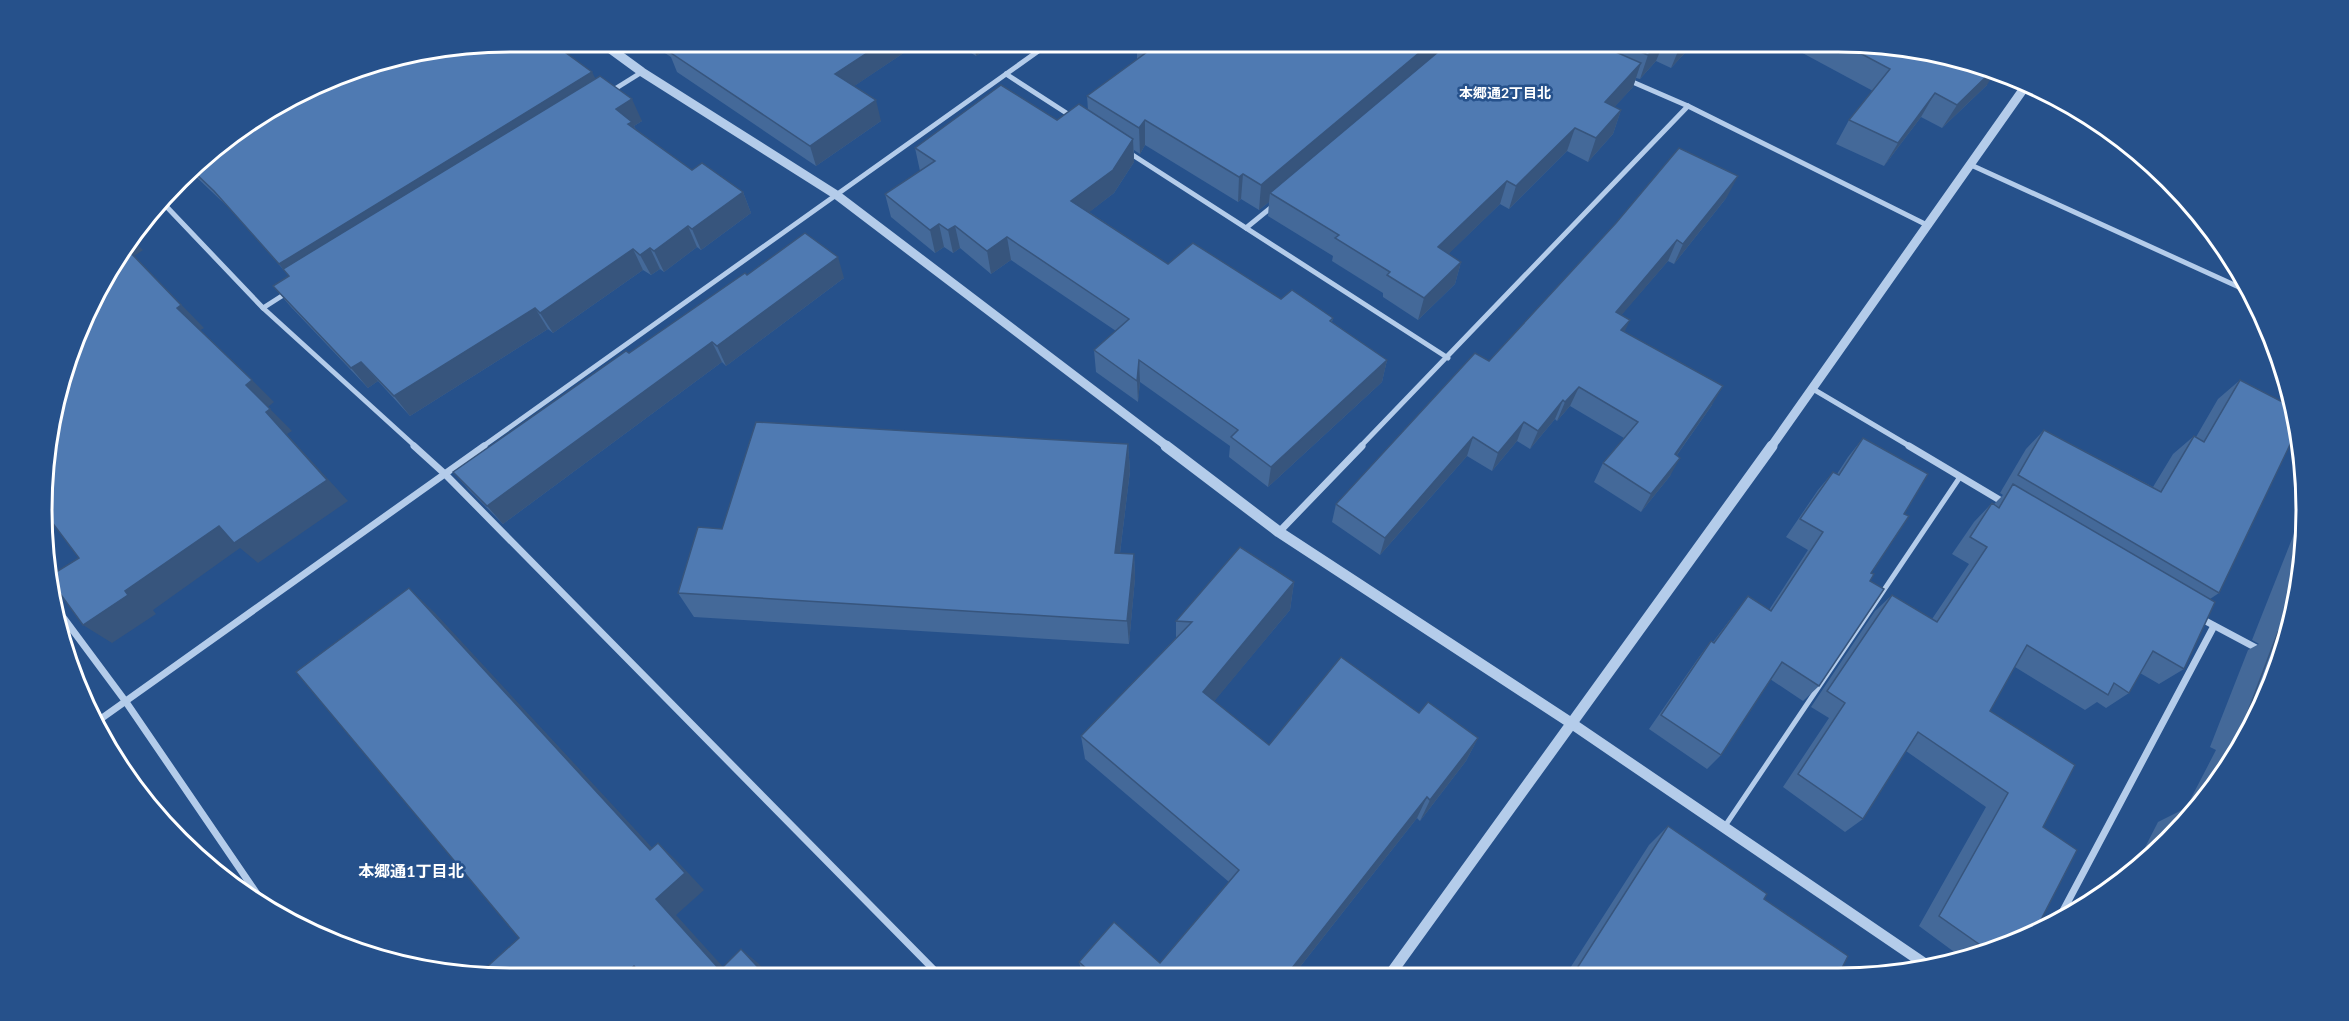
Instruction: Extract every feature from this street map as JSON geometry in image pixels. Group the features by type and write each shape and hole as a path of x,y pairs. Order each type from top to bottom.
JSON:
{"street":[{"path":"615,52 642,72 838,196 1280,532 1571,723 1921,961"},
{"path":"103,718 838,196 1037,52"},
{"path":"602,97 642,72"},
{"path":"1006,74 1076,119"},
{"path":"1626,79 1688,106 1929,226"},
{"path":"1395,968 1813,389 2022,91"},
{"path":"1280,532 1688,106"},
{"path":"1126,151 1448,358"},
{"path":"1971,165 2237,286"},
{"path":"1246,228 1281,199"},
{"path":"167,208 263,308 446,475 932,968"},
{"path":"263,308 293,289"},
{"path":"1813,389 2011,507"},
{"path":"2194,614 2272,657"},
{"path":"66,621 126,702 254,890"},
{"path":"2064,909 2214,626"}],"lane":[{"path":"1724,827 1960,477"}],"building":[{"path":"510,52 565,52 592,72 279,264 198,176 232,147 281,114 335,87 363,77 421,61 451,56"},
{"path":"669,52 869,52 835,74 876,100 810,146"},
{"path":"1147,52 1420,52 1261,185 1243,174 1239,177 1145,120 1139,128 1087,96"},
{"path":"1438,52 1616,52 1641,63 1605,102 1621,110 1596,138 1575,128 1516,186 1507,181 1438,247 1461,262 1424,298 1387,275 1390,272 1335,238 1339,235 1270,193"},
{"path":"1859,53 1928,61 1986,77 1957,105 1935,93 1898,143 1849,120 1890,69"},
{"path":"600,76 632,99 616,109 632,122 628,124 692,170 702,163 743,192 692,229 688,226 654,251 650,248 640,255 633,249 540,313 535,308 394,396 361,362 351,368 273,286 289,276 283,269"},
{"path":"1001,85 1057,120 1079,104 1133,139 1113,170 1071,201 1168,264 1193,243 1281,299 1292,290 1333,318 1330,321 1387,360 1271,467 1231,437 1238,430 1139,360 1137,381 1094,350 1129,319 1007,237 987,251 955,226 948,230 939,224 930,230 885,194 935,161 915,148"},
{"path":"1679,148 1738,176 1683,244 1677,240 1616,312 1630,320 1621,330 1723,386 1675,454 1680,458 1651,494 1603,463 1638,422 1579,387 1565,402 1563,400 1538,431 1524,422 1498,453 1473,437 1385,538 1336,504 1475,353 1489,361 1616,223"},
{"path":"805,233 838,257 717,346 712,342 487,506 453,472 626,351 629,353 745,273 747,275"},
{"path":"132,254 181,305 177,308 252,380 246,385 270,409 266,412 327,480 234,543 219,526 125,591 128,595 83,625 60,593 56,572 79,558 52,523 53,481 61,421 87,335 114,281"},
{"path":"2240,380 2284,403 2291,442 2219,593 2018,475 2044,430 2161,492 2194,436 2204,442"},
{"path":"756,422 1128,444 1115,553 1134,554 1127,621 678,593 698,527 722,529"},
{"path":"1863,438 1928,474 1904,514 1909,516 1871,573 1874,574 1870,581 1884,589 1819,686 1782,662 1721,755 1661,715 1711,641 1714,643 1748,596 1771,611 1823,532 1800,519 1833,472 1839,475"},
{"path":"2013,484 2215,602 2184,669 2153,651 2129,693 2114,683 2108,695 2027,645 1990,711 2075,765 2043,827 2077,850 2040,921 1981,946 1939,916 2008,793 1918,732 1863,819 1798,774 1845,703 1827,691 1892,595 1937,622 1987,547 1970,537 1992,503 1999,508"},
{"path":"1240,547 1294,582 1203,692 1269,745 1341,657 1419,713 1428,702 1478,738 1430,800 1427,797 1292,968 1086,968 1079,962 1114,922 1160,963 1239,870 1081,736 1192,622 1176,621"},
{"path":"409,588 650,850 658,843 685,873 656,899 718,968 636,968 634,966 632,968 486,968 519,938 296,672"},
{"path":"2278,632 2280,633 2262,686 2243,724"},
{"path":"1668,826 1767,894 1764,899 1848,956 1842,968 1577,968"},
{"path":"741,949 759,968 722,968"}],"district":[{"name":"本郷通2丁目北","path":"1505,92"},
{"name":"本郷通1丁目北","path":"411,870"}]}
